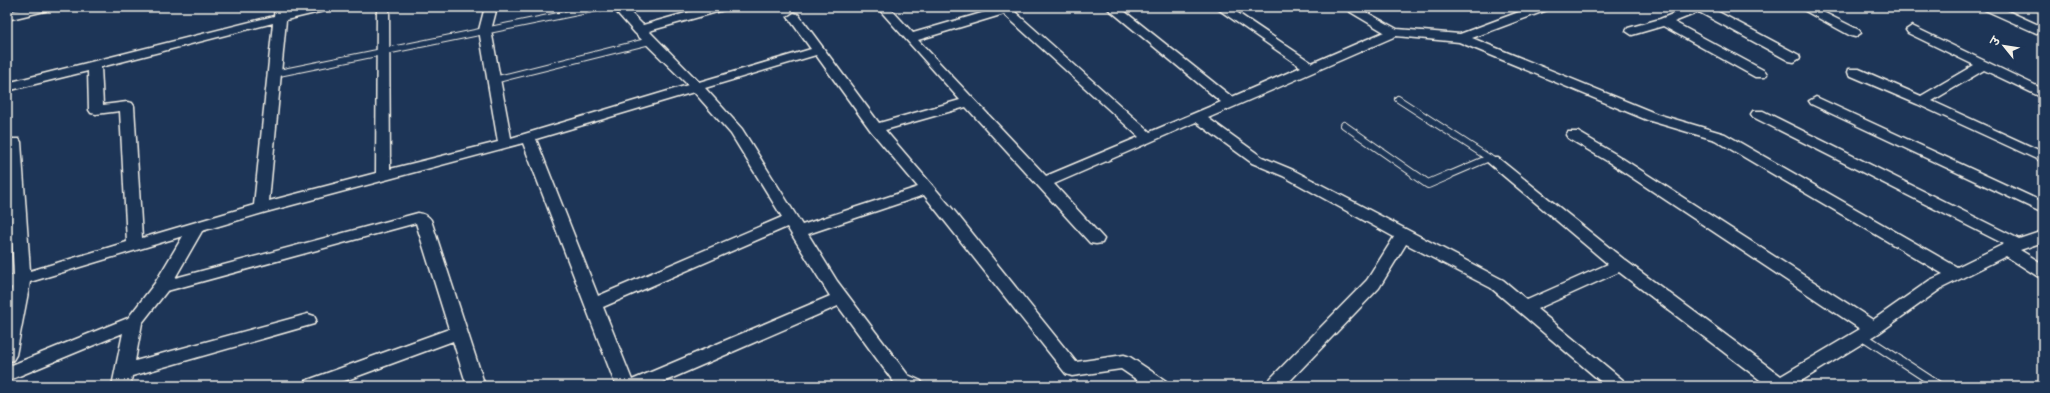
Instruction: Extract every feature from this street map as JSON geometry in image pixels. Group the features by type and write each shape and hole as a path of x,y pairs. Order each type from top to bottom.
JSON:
{"street":[{"path":"7,16 45,7"},
{"path":"7,87 94,65 280,13 324,7"},
{"path":"383,7 383,177"},
{"path":"491,7 485,30 505,144"},
{"path":"618,7 639,30 696,86 737,132 841,298 902,380 915,386"},
{"path":"639,30 720,7"},
{"path":"883,7 968,102 1096,239"},
{"path":"1112,7 1231,103"},
{"path":"1221,7 1311,68"},
{"path":"1348,7 1394,32 1461,38 1652,118 1720,137 1956,274"},
{"path":"1461,38 1543,7"},
{"path":"1632,31 1664,22 1700,7 1794,58"},
{"path":"1804,7 1855,33"},
{"path":"1989,7 2043,32"},
{"path":"910,38 1008,8 1148,138"},
{"path":"261,208 280,13"},
{"path":"794,17 817,51 876,128 1072,369 1124,362 1160,386"},
{"path":"1664,22 1760,74"},
{"path":"1912,30 2043,94"},
{"path":"1044,183 1394,32"},
{"path":"14,281 195,229 261,208 505,144 817,51"},
{"path":"94,65 96,110 127,106 135,245"},
{"path":"1922,101 1984,65"},
{"path":"1854,72 1922,101 2043,158"},
{"path":"1816,101 2043,208"},
{"path":"876,128 968,102"},
{"path":"1758,114 2013,247 2043,272"},
{"path":"1198,117 1258,160 1288,173 1403,236 1497,284 1578,354 1618,386"},
{"path":"1573,135 1612,158 1867,332"},
{"path":"528,137 592,305 625,386"},
{"path":"7,143 14,142 14,281 7,355"},
{"path":"1491,159 1620,265 1779,385 1867,332 1936,284 2013,247 2043,236"},
{"path":"592,305 795,226 927,189"},
{"path":"161,287 418,218 423,220 476,386"},
{"path":"195,229 161,287 134,322 122,379 308,320"},
{"path":"1274,386 1373,284 1403,236"},
{"path":"1525,308 1620,265"},
{"path":"636,386 841,298"},
{"path":"7,374 134,322"},
{"path":"311,386 458,332"}],"lane":[{"path":"274,74 602,7"},
{"path":"494,80 650,41"},
{"path":"1398,99 1491,159"},
{"path":"1344,125 1428,184 1491,159"},
{"path":"1867,332 1939,386"}]}
